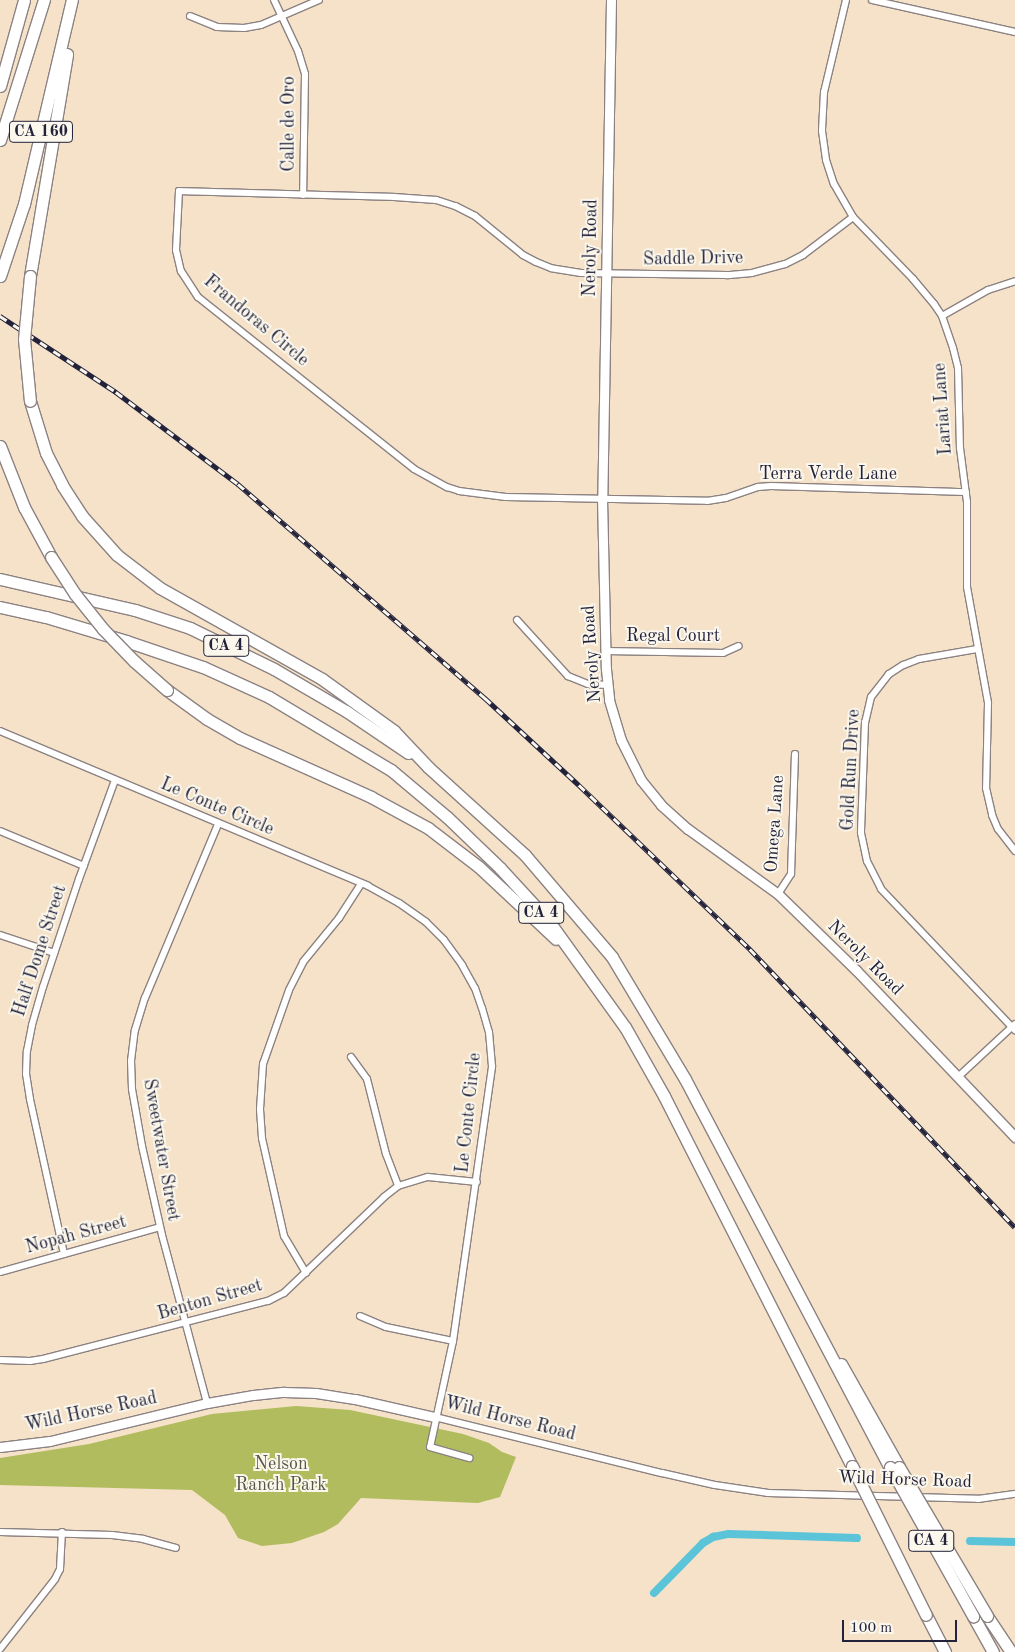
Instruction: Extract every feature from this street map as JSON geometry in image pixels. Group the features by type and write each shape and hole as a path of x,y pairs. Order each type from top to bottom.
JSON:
{"highway":[{"path":"0,86 24,0"},
{"path":"0,140 44,0"},
{"path":"74,0 30,276 24,339 30,401 40,436 62,485 88,523 118,555 160,588 288,660 346,696 394,731 428,767"},
{"name":"CA 160","path":"0,276 28,189 74,0"},
{"path":"0,446 24,507 51,557 75,594 103,629 134,661 167,690 207,719 240,738 371,797 428,828 479,867 524,912 576,958"},
{"name":"CA 4","path":"0,579 134,610 190,628 298,683 346,711 428,767 525,855 612,957 685,1079 811,1318 894,1467 993,1652"},
{"name":"CA 4","path":"0,608 46,617 203,667 269,697 391,770 447,817 500,868 548,920 625,1027 664,1096 945,1652"},
{"path":"894,1467 1011,1652"},
{"path":"926,1615 938,1652"}],"street":[{"name":"Calle de Oro","path":"274,0 298,51 305,74 303,195"},
{"path":"190,16 206,23 230,28 260,24 319,0"},
{"name":"Neroly Road","path":"611,0 602,498 605,651 608,685 621,740 632,765 653,794 680,824 778,894 856,970 1015,1137"},
{"name":"Lariat Lane","path":"846,0 824,92 822,131 826,160 834,184 853,217 913,279 942,316 958,368 960,448 966,492 967,587 988,714 986,776 988,800 998,828 1015,850"},
{"path":"872,0 1015,32"},
{"name":"Frandoras Circle","path":"602,498 479,495 446,487 414,469 198,297 188,284 178,262 179,191 436,200 455,206 475,216 523,255 536,262 551,268 576,273 607,274"},
{"name":"Saddle Drive","path":"607,274 728,275 759,272 785,264 803,255 853,217"},
{"path":"942,316 988,290 1015,281"},
{"name":"Terra Verde Lane","path":"602,498 707,501 726,498 758,487 771,486 966,492"},
{"path":"517,620 568,676 588,684 608,685"},
{"name":"Regal Court","path":"605,651 723,653 739,646"},
{"name":"Gold Run Drive","path":"977,649 919,659 902,665 890,674 871,697 864,722 861,833 867,861 881,889 1014,1027"},
{"name":"Le Conte Circle","path":"0,731 360,884 399,903 426,922 444,940 475,988 489,1032 492,1054 453,1341 430,1447 469,1458"},
{"name":"Omega Lane","path":"778,894 791,874 795,754"},
{"name":"Half Dome Street","path":"64,1254 51,1200 26,1074 32,1025 54,952 115,780"},
{"name":"Sweetwater Street","path":"207,1403 160,1227 142,1146 132,1090 131,1061 135,1030 160,960 218,824"},
{"path":"0,831 84,866"},
{"path":"306,1273 284,1236 262,1138 260,1109 263,1064 289,990 303,962 339,918 360,884"},
{"path":"0,935 54,952"},
{"path":"958,1077 1014,1027"},
{"path":"350,1057 367,1079 386,1154 398,1186"},
{"name":"Benton Street","path":"0,1360 30,1361 43,1359 186,1324 268,1301 284,1293 384,1197 398,1186 428,1177 476,1182"},
{"name":"Nopah Street","path":"0,1272 160,1227"},
{"path":"360,1316 386,1327 453,1341"},
{"name":"Wild Horse Road","path":"0,1447 50,1441 207,1403 253,1395 316,1393 390,1406 715,1485 768,1493 978,1499 1015,1494"},
{"path":"0,1532 62,1532 143,1539 176,1548"},
{"path":"1,1647 55,1579 61,1562 62,1532"}],"green space":[{"name":"Nelson Ranch Park","path":"296,1406 350,1410 463,1434 489,1443 502,1452 516,1457 500,1497 478,1503 361,1498 338,1524 324,1532 292,1543 262,1546 238,1538 225,1515 192,1490 0,1485 0,1458 89,1444 212,1414"}],"waterway":[{"path":"654,1593 703,1543 713,1537 729,1534 857,1538"},
{"path":"970,1541 1015,1542"}],"railway":[{"path":"0,316 116,392 238,484 485,698 750,949 1015,1227"}]}
